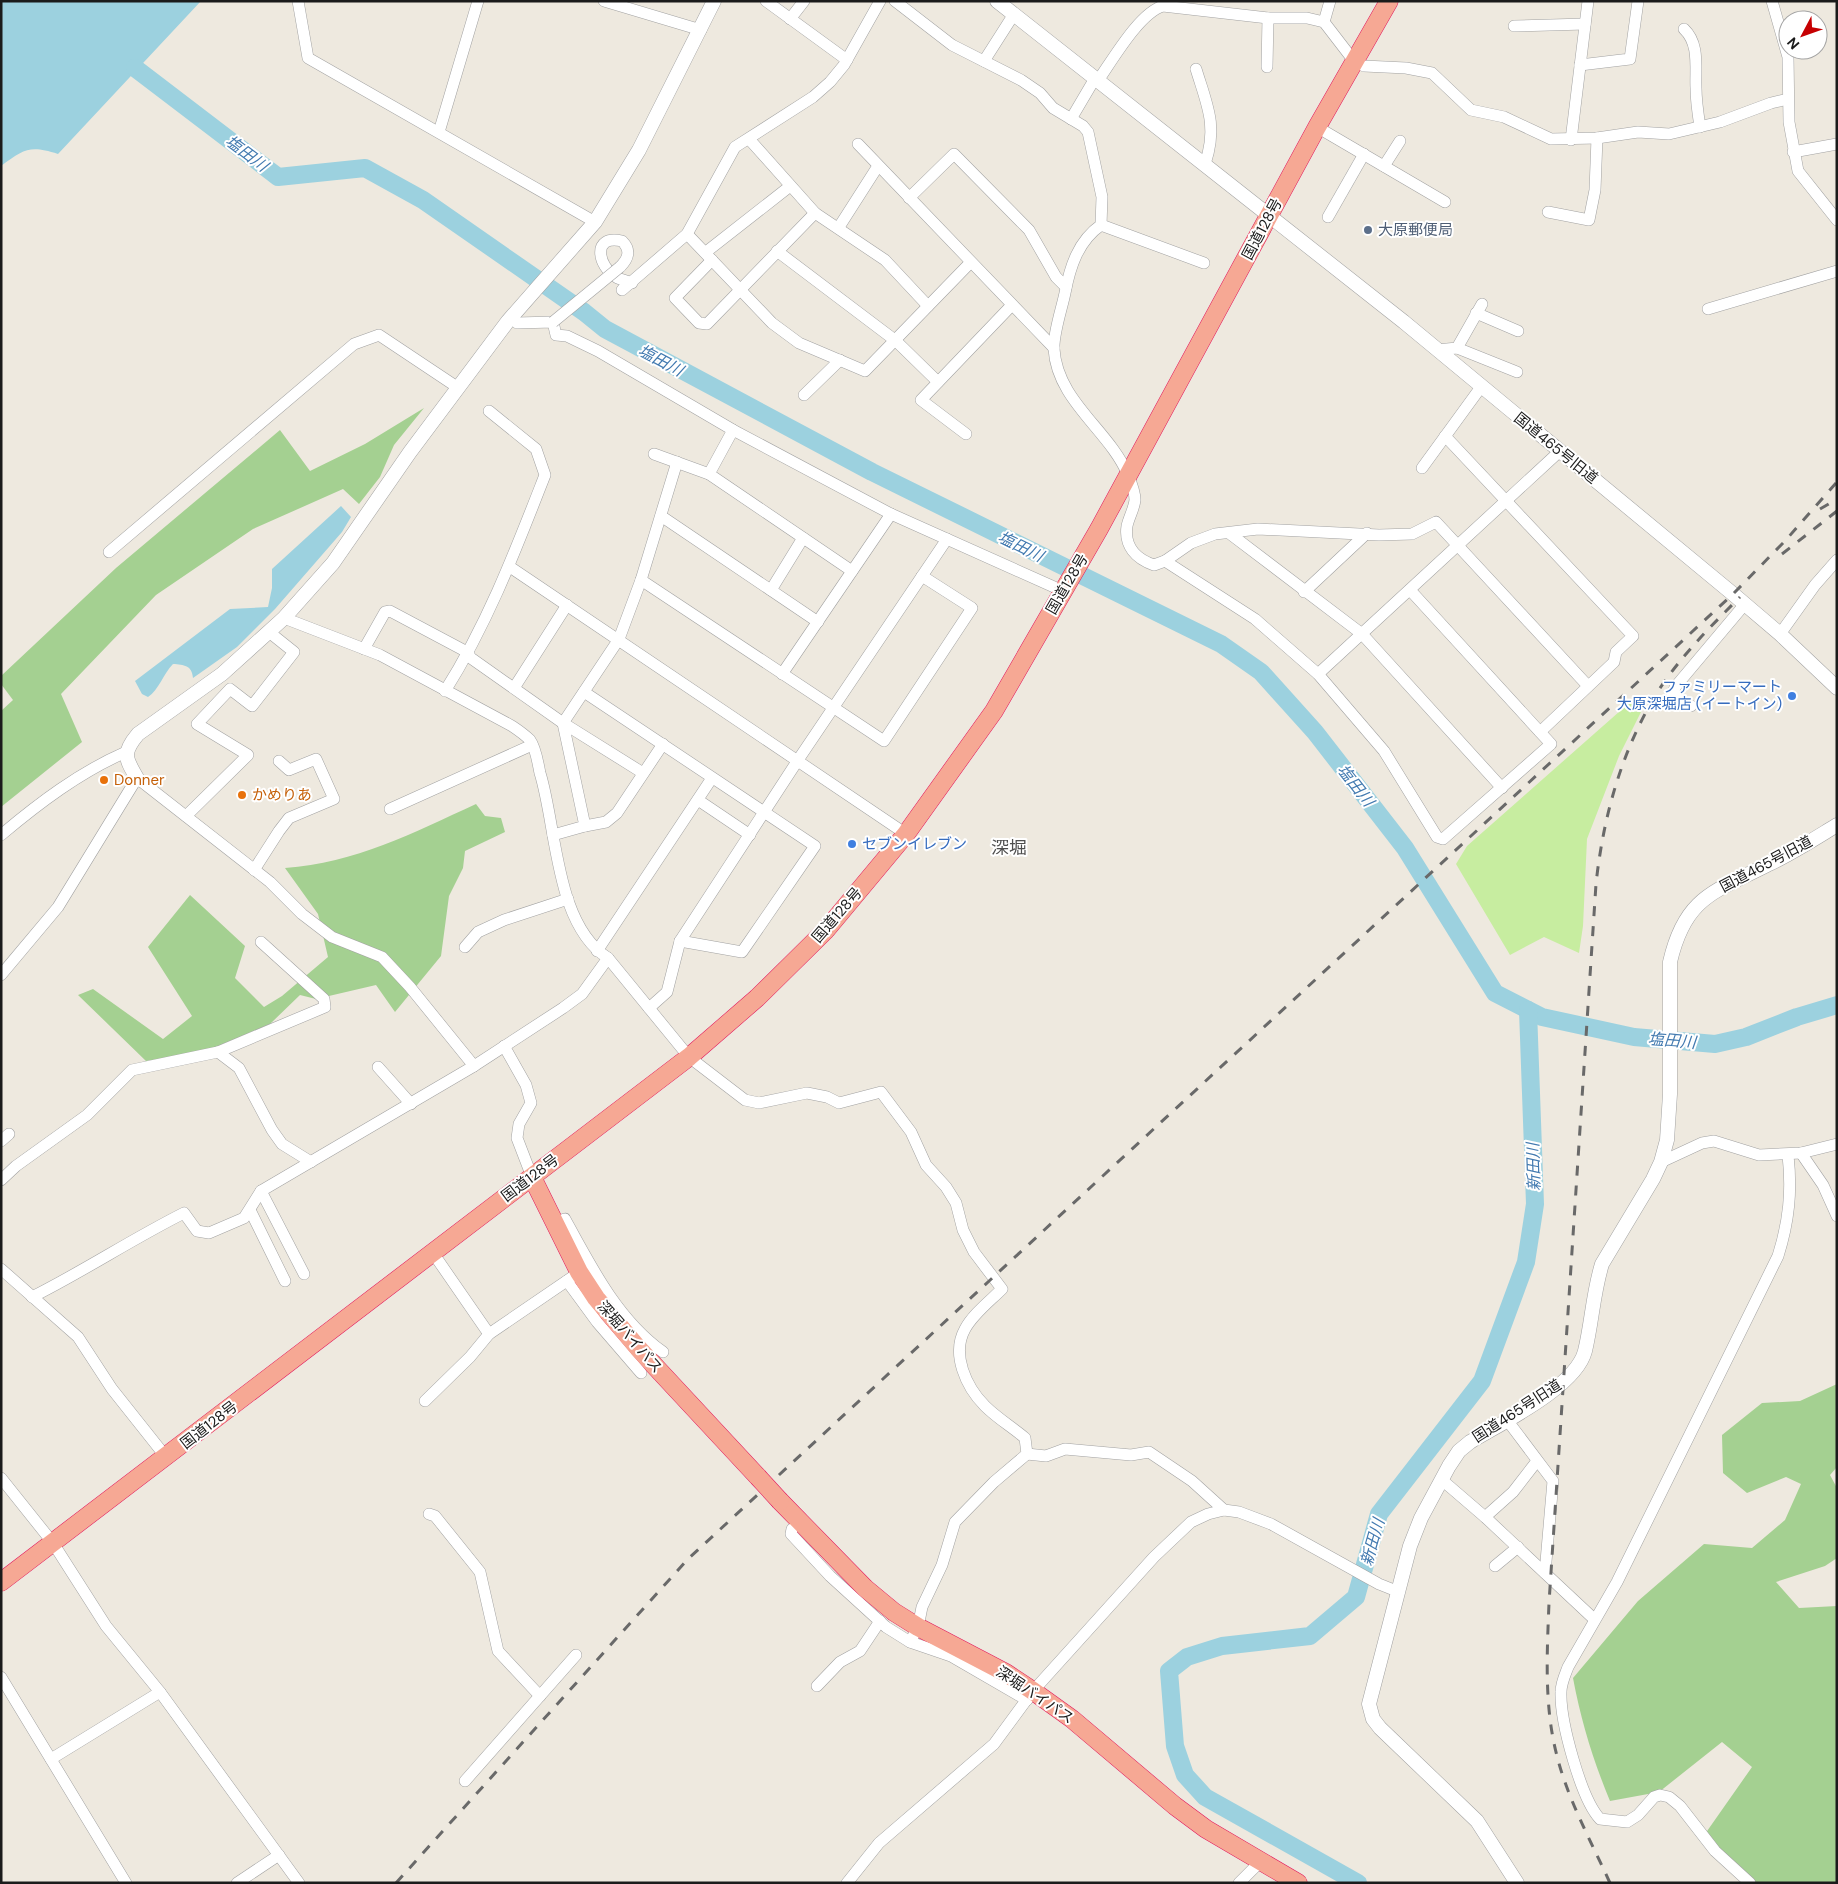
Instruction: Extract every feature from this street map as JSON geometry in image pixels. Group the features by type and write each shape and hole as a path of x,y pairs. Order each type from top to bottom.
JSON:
{"highway":[{"name":"国道128号","path":"1,1582 689,1057 757,998 826,930 906,834 994,711 1098,529 1317,127 1389,1"},
{"name":"深堀バイパス","path":"532,1177 578,1273 596,1298 638,1348 780,1501 914,1635 1006,1673 1030,1695 1072,1719 1175,1806 1212,1833 1298,1883"}],"street":[{"path":"298,1 308,58 595,222"},
{"path":"439,132 478,1"},
{"path":"604,1 701,30"},
{"path":"1,835 97,764 126,752 138,734 222,674 284,618 333,563 457,387 595,222 639,150 714,1"},
{"path":"766,1 847,60"},
{"path":"790,19 804,1"},
{"path":"622,290 687,234 735,148 813,97 830,82 847,60 880,1"},
{"path":"895,1 952,45 1021,80 1040,93 1053,108 1083,126 1088,132 1102,197 1101,225 1085,240 1074,257 1054,348 1065,384 1086,418 1113,448 1128,474 1135,502 1127,525 1127,537 1130,548 1143,562 1154,566 1165,561 1191,543 1215,534 1228,534 1258,529 1412,534 1436,522 1588,686"},
{"name":"国道465号旧道","path":"997,1 1438,350 1745,604 1837,688"},
{"path":"1324,22 1330,1"},
{"path":"1572,140 1588,1"},
{"path":"1580,65 1630,59 1638,1"},
{"path":"1772,1 1788,57 1790,74 1788,99 1793,152 1798,171 1837,220"},
{"path":"1071,120 1096,81 1144,18 1154,8 1171,4 1217,7 1268,18 1307,18 1324,22 1354,61 1364,66 1406,68 1432,73 1471,110 1504,118 1546,138 1572,140 1638,132 1669,134 1700,127 1788,99"},
{"path":"984,62 1014,14"},
{"path":"1267,67 1268,18"},
{"path":"1514,26 1585,24"},
{"path":"1684,29 1691,35 1696,56 1696,88 1700,127"},
{"path":"1196,69 1212,122 1209,152 1205,164"},
{"path":"1317,127 1445,202"},
{"path":"1548,212 1589,220 1595,190 1597,138"},
{"path":"749,139 815,214 839,227 885,260 928,306"},
{"path":"1384,166 1400,141"},
{"path":"858,144 1011,306 1054,348"},
{"path":"1793,152 1837,144"},
{"path":"909,198 954,154 1030,230 1056,277 1066,287"},
{"path":"1328,216 1364,154"},
{"path":"839,227 878,166"},
{"path":"790,187 709,256 675,298 699,322 707,324 815,214"},
{"path":"1101,225 1204,263"},
{"path":"687,234 772,323 799,343 866,371 970,263"},
{"path":"512,322 553,322 620,267 626,261 629,254 627,246 622,241 610,240 603,244 600,250 600,259 615,277 632,282"},
{"path":"777,251 896,341 938,382"},
{"path":"1708,309 1837,271"},
{"path":"966,434 922,400 1011,306"},
{"path":"1458,348 1479,309 1504,330 1518,331"},
{"path":"553,322 556,335 567,336 598,351 733,430 891,514 1063,591"},
{"path":"109,552 354,344 379,335 457,387"},
{"path":"1438,350 1458,348 1517,372"},
{"path":"804,396 840,360"},
{"path":"1422,468 1481,387"},
{"path":"445,691 468,654 510,567 545,475 536,449 489,411"},
{"path":"709,474 733,430"},
{"path":"1445,436 1633,636 1616,652 1614,662 1540,732"},
{"path":"1318,674 1560,451"},
{"path":"654,454 709,474 852,571"},
{"path":"585,826 564,722 619,639 641,580 678,462"},
{"path":"782,674 891,514"},
{"path":"661,516 818,622"},
{"path":"1304,592 1367,533"},
{"path":"1228,534 1362,634 1502,788"},
{"path":"771,590 803,538"},
{"path":"648,1008 667,992 680,941 798,760 947,539"},
{"path":"1780,634 1815,585 1837,560"},
{"path":"1165,561 1255,619 1318,674 1384,751 1437,837 1443,839 1552,744 1410,590"},
{"path":"510,567 906,834"},
{"path":"641,580 884,741 972,608 922,576"},
{"path":"1691,706 1672,694 1676,686 1745,604"},
{"path":"514,688 567,605"},
{"path":"364,649 385,612 390,611 468,654 514,688 643,773"},
{"path":"284,618 364,649 512,726 530,741 546,790 553,835 568,899 583,933 597,951 608,958 689,1057 745,1100 759,1103 806,1093 827,1097 839,1103 881,1092 911,1132 926,1165 946,1187 956,1203 963,1230 974,1252 1002,1289 966,1327 961,1338 960,1362 970,1386 985,1406 1025,1438 1027,1454"},
{"path":"186,816 248,755 197,724 230,689 252,706 294,652 269,632"},
{"path":"584,692 815,846 742,952 680,941"},
{"path":"553,835 606,822 617,813 663,744"},
{"path":"390,809 532,745"},
{"path":"126,752 128,764 138,778 254,870 302,914 332,937 382,957 410,987 474,1066"},
{"path":"254,870 289,818 334,799 316,759 289,770 279,761"},
{"path":"1,975 58,907 138,778"},
{"path":"597,951 712,778"},
{"path":"698,800 750,834"},
{"name":"国道465号旧道","path":"1517,1883 1477,1821 1380,1728 1369,1711 1371,1694 1410,1546 1420,1518 1459,1451 1470,1442 1547,1395 1576,1368 1585,1353 1597,1279 1602,1264 1661,1162 1667,1140 1670,1094 1670,962 1673,949 1689,916 1697,906 1719,888 1768,865 1837,825"},
{"path":"465,947 478,932 504,920 568,899"},
{"path":"1,1180 16,1166 87,1115 132,1070 218,1052 323,1009 326,1004 324,999 261,942"},
{"path":"32,1297 75,1275 133,1239 184,1213 198,1231 209,1233 244,1218 261,1191 474,1066 582,994 608,958"},
{"path":"504,1046 526,1085 531,1103 519,1124 518,1138 532,1177"},
{"path":"218,1052 239,1068 272,1130 282,1144 311,1162"},
{"path":"378,1067 411,1104"},
{"path":"1661,1162 1702,1143 1714,1141 1759,1155 1788,1155 1837,1144"},
{"path":"1801,1153 1823,1185 1837,1216"},
{"path":"1750,1883 1715,1851 1680,1806 1669,1797 1660,1795 1654,1797 1638,1815 1627,1822 1600,1819 1594,1813 1578,1772 1565,1725 1560,1693 1568,1666 1594,1619 1601,1612 1778,1256 1790,1210 1791,1184 1788,1155"},
{"path":"261,1191 304,1274"},
{"path":"250,1210 285,1281"},
{"path":"433,1252 488,1334"},
{"path":"1,1269 78,1337 112,1389 166,1457"},
{"path":"425,1401 470,1356 488,1334 578,1273"},
{"path":"578,1273 610,1296 646,1340 663,1352"},
{"path":"578,1273 596,1322 641,1373"},
{"path":"1507,1420 1553,1482 1545,1573"},
{"path":"792,1529 791,1534 830,1576 880,1621 914,1635 922,1608 942,1565 955,1522 994,1482 1027,1454 1046,1456 1065,1448 1131,1455 1149,1452 1192,1481 1224,1510"},
{"path":"1485,1517 1513,1492 1537,1462"},
{"path":"1,1478 53,1543 106,1626 160,1692 299,1883"},
{"path":"1442,1480 1518,1547 1594,1619"},
{"path":"852,1881 886,1836 994,1744 1030,1695 1177,1533 1191,1522 1208,1514 1224,1510 1239,1512 1271,1524 1379,1584 1399,1592"},
{"path":"429,1514 435,1516 480,1572 498,1651 540,1696"},
{"path":"1496,1566 1518,1547"},
{"path":"817,1686 840,1662 860,1651 880,1621"},
{"path":"465,1781 576,1655"},
{"path":"1,1677 126,1883"},
{"path":"51,1759 160,1692"},
{"path":"237,1883 279,1855"},
{"path":"1238,1883 1260,1862"}],"green space":[{"path":"424,408 394,445 380,477 359,504 343,489 253,529 156,595 61,694 82,742 1,807 1,711 13,700 1,684 1,676 116,568 280,430 310,471 365,444"},
{"path":"1637,696 1648,698 1619,756 1587,839 1583,926 1579,953 1544,937 1510,955 1456,864 1467,846"},
{"path":"476,804 485,816 501,818 505,832 465,851 463,868 449,896 441,956 395,1012 376,985 316,999 300,995 270,1024 204,1052 146,1061 78,995 93,989 163,1039 192,1016 148,947 190,895 245,946 235,978 264,1007 282,996 328,957 318,914 285,868 336,860 360,853 406,836"},
{"path":"1837,1384 1837,1467 1830,1475 1837,1488 1837,1558 1825,1566 1776,1582 1799,1608 1837,1606 1837,1883 1745,1883 1705,1834 1752,1767 1722,1742 1659,1792 1610,1801 1588,1740 1573,1678 1638,1601 1704,1544 1752,1548 1785,1520 1801,1484 1786,1477 1747,1493 1723,1473 1722,1435 1762,1403 1800,1401"}],"water":[{"path":"1,1 201,1 58,154 34,149 28,150 1,166"},
{"path":"341,506 351,517 342,532 275,609 237,647 193,678 189,668 184,665 173,664 152,694 148,697 142,694 135,681 230,609 268,607 272,588 272,569"}],"waterway":[{"name":"塩田川","path":"135,68 278,177 365,168 423,200 584,312 605,329 872,472 1221,644 1261,672 1315,732 1405,848 1495,993 1542,1017 1634,1037 1715,1044 1746,1037 1797,1017 1837,1005"},
{"name":"新田川","path":"1358,1883 1205,1797 1185,1775 1175,1746 1169,1671 1187,1657 1222,1646 1310,1636 1356,1597 1379,1514 1482,1381 1526,1262 1535,1204 1528,1010"}],"railway":[{"path":"396,1883 688,1559 1733,594 1785,541 1837,482"},
{"path":"1820,509 1837,499"},
{"path":"1782,554 1837,511"},
{"path":"1610,1883 1567,1788 1557,1756 1550,1718 1547,1680 1549,1603 1596,884 1603,835 1615,787 1632,740 1643,718 1655,696 1674,669 1740,597"}],"place":[{"name":"大原郵便局","path":"1368,230"},
{"name":"ファミリーマート 大原深堀店 (イートイン)","path":"1792,696"},
{"name":"Donner","path":"104,780"},
{"name":"かめりあ","path":"242,795"},
{"name":"セブンイレブン","path":"852,844"}],"district":[{"name":"深堀","path":"1009,848"}]}
